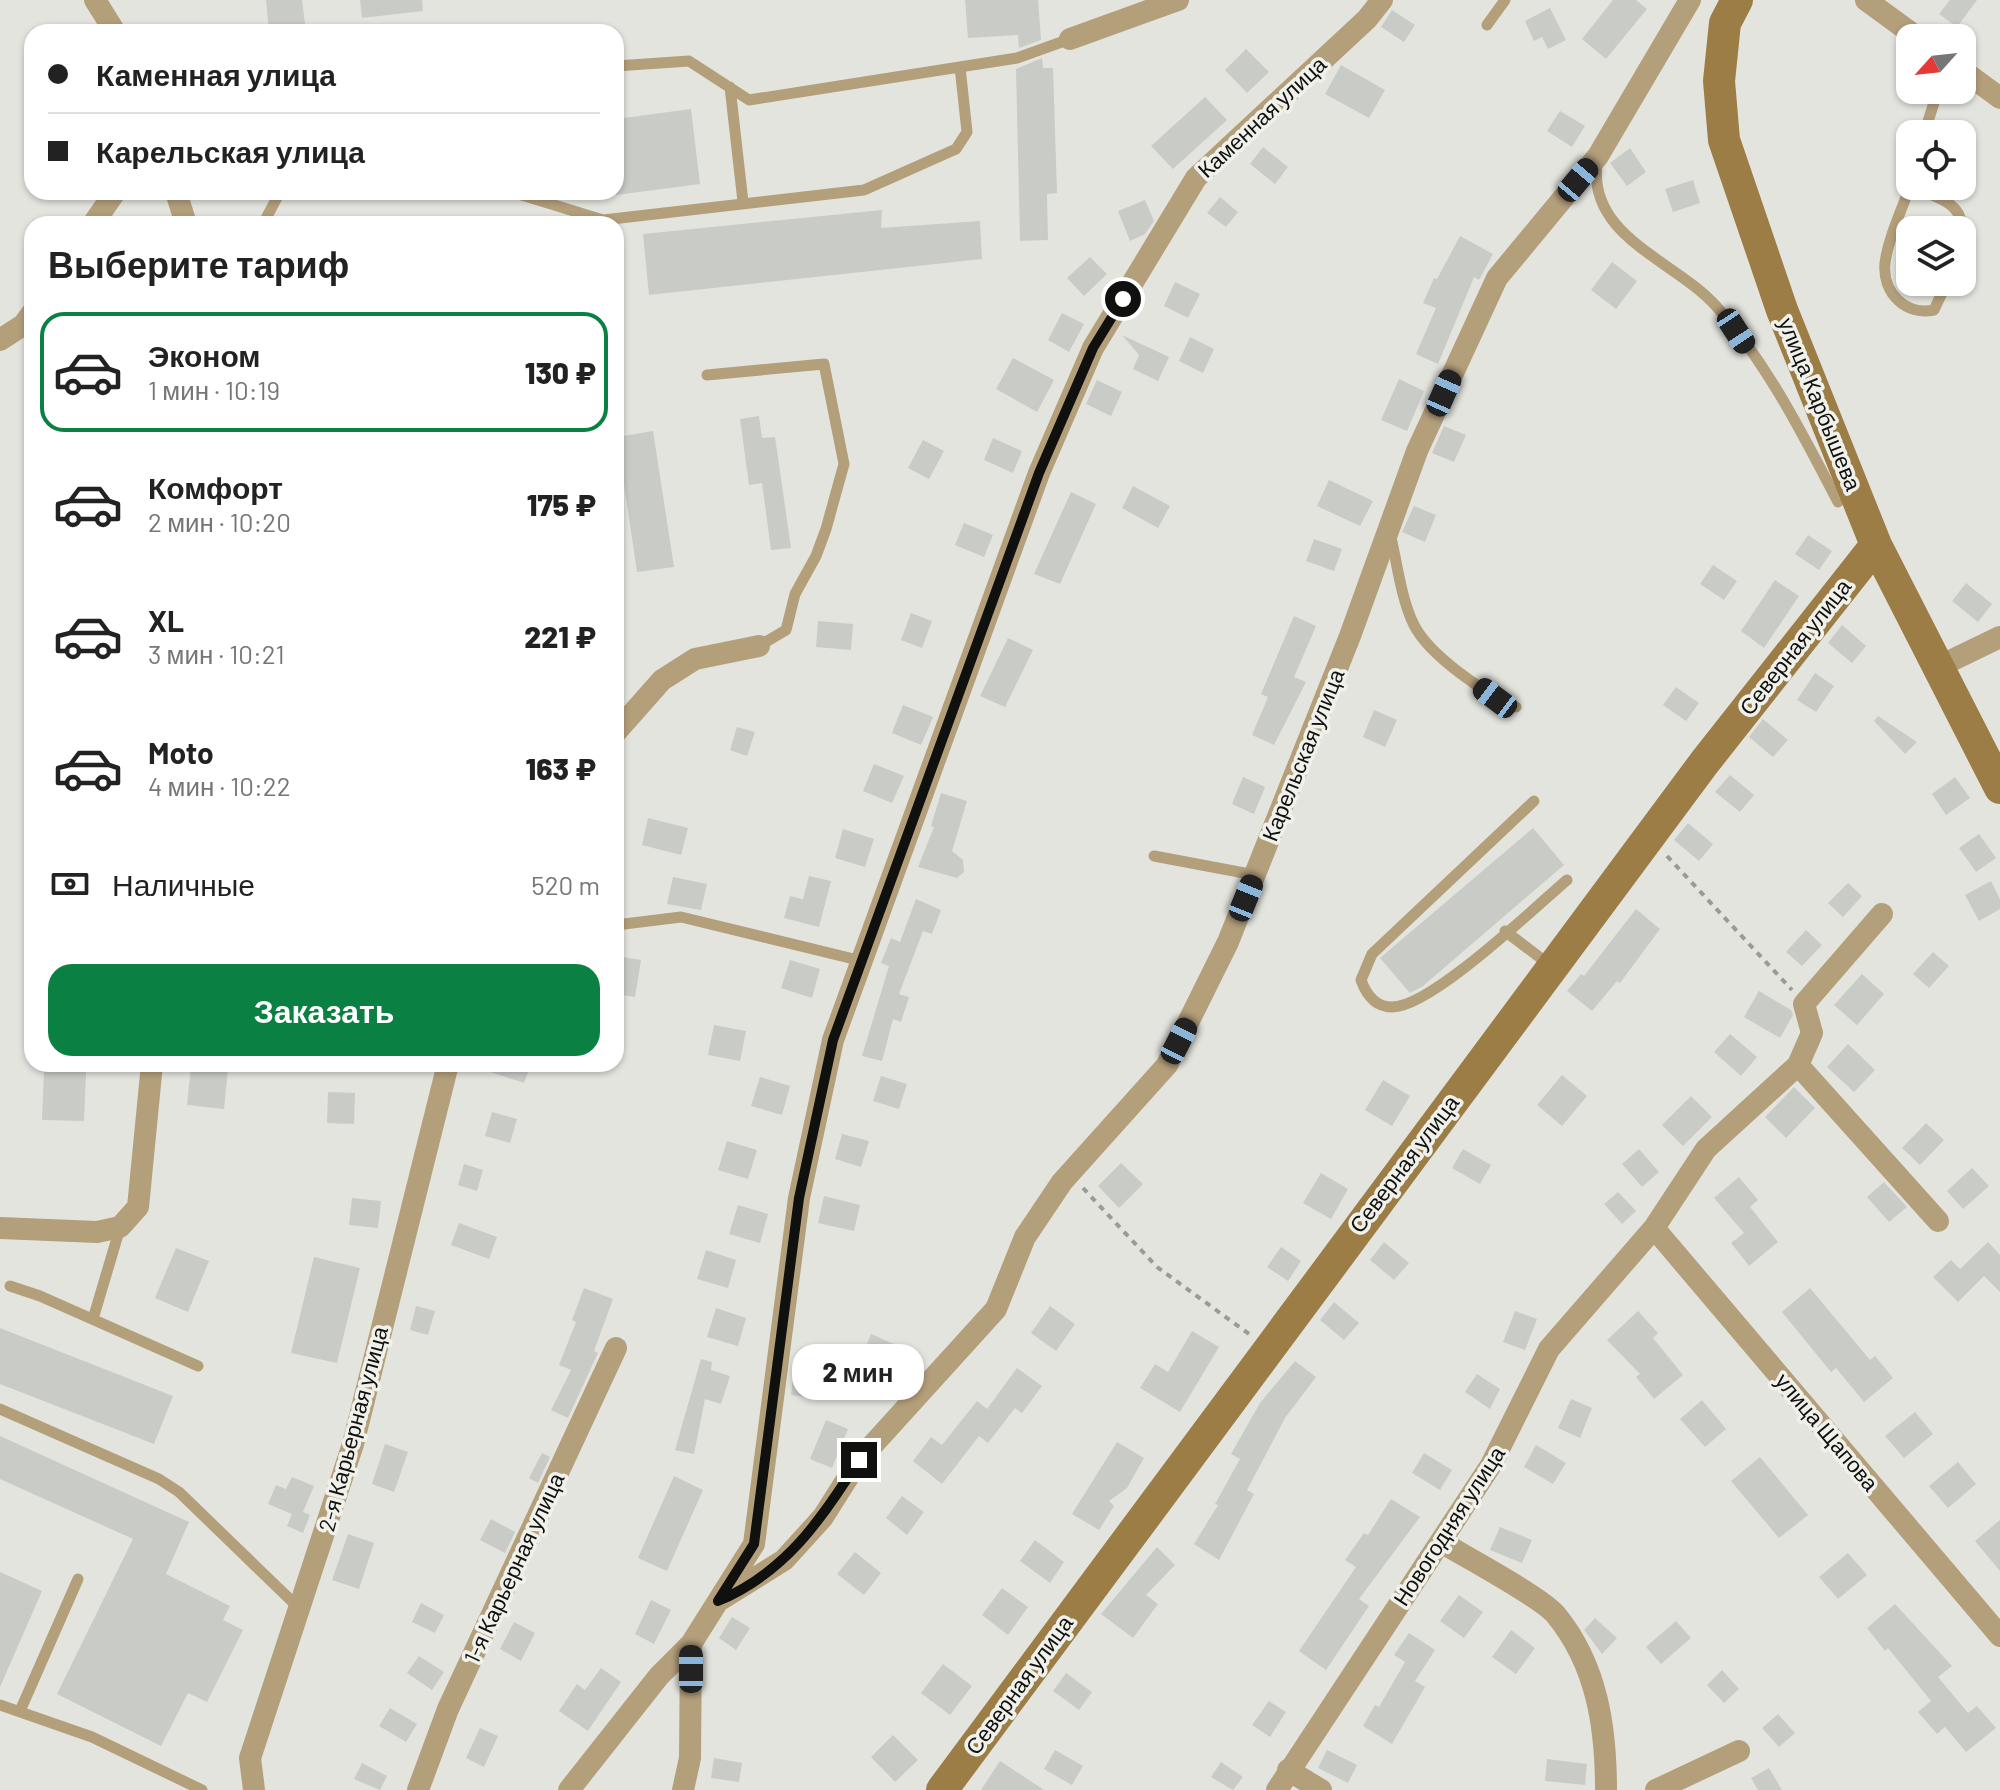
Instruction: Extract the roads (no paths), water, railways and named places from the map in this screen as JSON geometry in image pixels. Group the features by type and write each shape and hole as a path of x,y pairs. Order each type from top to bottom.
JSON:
{"main road":[{"name":"улица Карбышева","path":"1729,8 1719,81 1724,140 1782,310 1876,545 2000,788"},
{"name":"Северная улица","path":"942,1790 1647,839 1876,545"}],"street":[{"path":"95,0 110,24"},
{"path":"1070,39 1178,0"},
{"name":"Каменная улица","path":"569,1790 659,1676 691,1644 754,1544 799,1198 833,1040 1039,473 1093,348 1196,178 1367,19 1382,0"},
{"name":"Карельская улица","path":"718,1601 736,1594 784,1560 823,1517 859,1460 996,1309 1025,1237 1068,1174 1167,1065 1228,942 1417,451 1497,278 1598,156 1690,0"},
{"path":"1866,0 1899,24"},
{"path":"1976,80 2000,98"},
{"path":"0,340 24,324"},
{"path":"1938,667 2000,637"},
{"path":"624,723 662,680 695,659 759,646"},
{"path":"1882,914 1804,1004 1812,1033 1798,1065 1938,1221"},
{"name":"Новогодняя улица","path":"1277,1790 1491,1465 1549,1349 1654,1228 1706,1149 1798,1065"},
{"path":"0,1228 97,1232 120,1227 138,1207 151,1072"},
{"name":"2-я Карьерная улица","path":"254,1790 250,1758 262,1712 301,1611 353,1444 440,1072"},
{"name":"улица Щапова","path":"1654,1228 2000,1636"},
{"name":"1-я Карьерная улица","path":"418,1790 448,1709 616,1348"},
{"path":"1441,1542 1555,1613 1593,1679 1606,1745 1606,1790"},
{"path":"683,1790 690,1758 691,1644"},
{"path":"1656,1790 1739,1751"},
{"path":"1288,1770 1321,1790"}],"lane":[{"path":"1487,25 1505,0"},
{"path":"624,65 689,61 749,100 1017,58 1070,39"},
{"path":"624,217 864,190 956,149 967,132 960,67"},
{"path":"730,87 743,202"},
{"path":"1598,156 1595,176 1606,213 1631,242 1682,274 1736,331 1778,395 1838,502"},
{"path":"538,200 590,216"},
{"path":"1942,200 1955,206 1961,216"},
{"path":"1896,230 1885,263 1887,284 1898,302 1919,313 1934,310 1940,296"},
{"path":"707,375 824,364 844,464 826,529 795,594 786,630 759,646"},
{"path":"1389,529 1413,624 1422,637 1461,673 1495,698 1516,707"},
{"path":"1534,801 1372,954 1361,980 1366,992 1376,1003 1392,1007 1424,998 1567,880"},
{"path":"1154,856 1255,875"},
{"path":"624,924 681,917 862,961"},
{"path":"1505,931 1552,966"},
{"path":"93,1319 120,1227"},
{"path":"10,1286 198,1366"},
{"path":"0,1409 159,1479 179,1492 301,1611"},
{"path":"20,1711 78,1579"},
{"path":"0,1705 92,1737 202,1790"}]}
